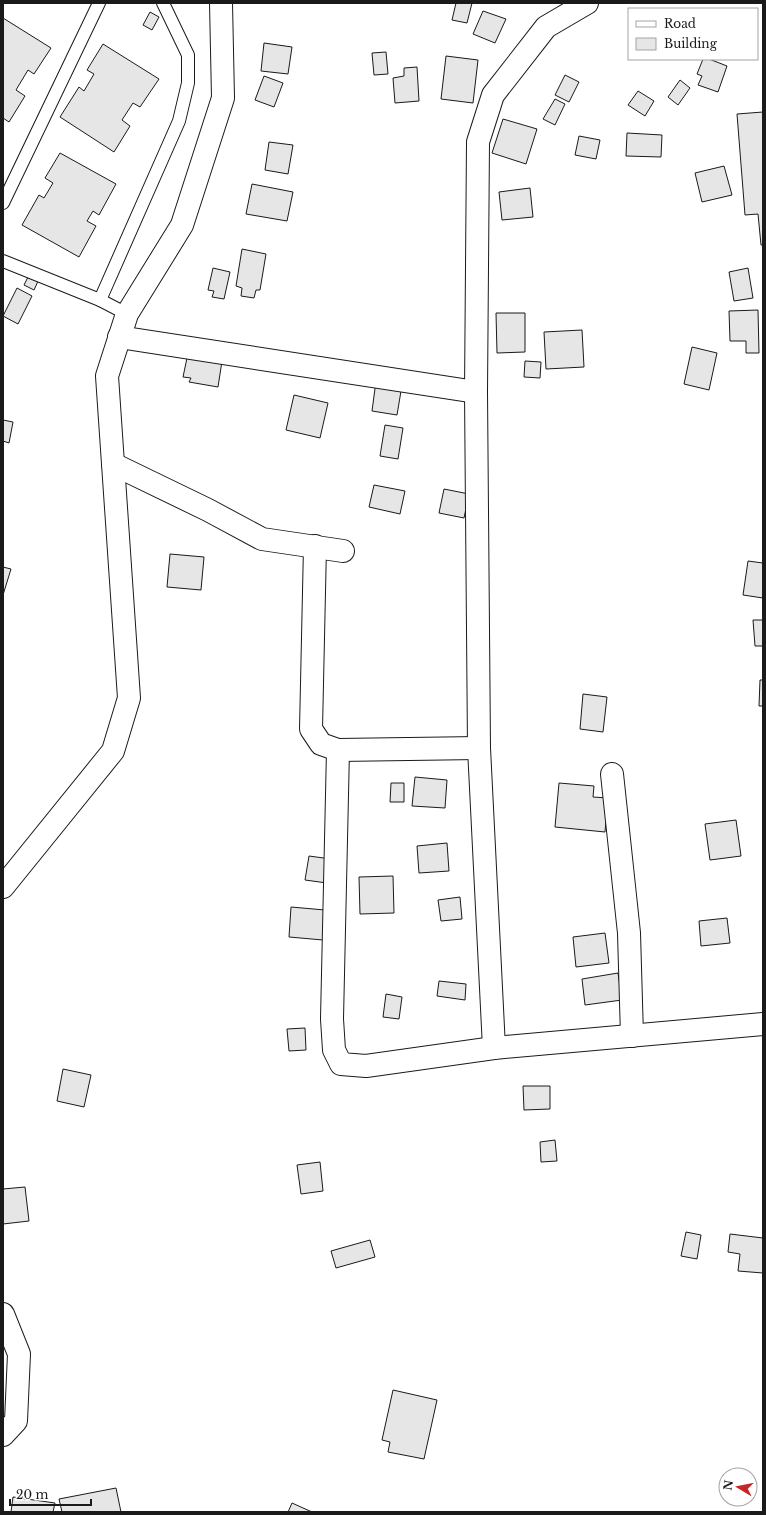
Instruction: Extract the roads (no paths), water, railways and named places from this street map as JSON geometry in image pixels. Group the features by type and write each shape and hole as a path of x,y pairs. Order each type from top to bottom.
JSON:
{"street":[{"path":"3,887 113,751 129,698 107,376 127,314 182,225 223,98 221,3"},
{"path":"494,1048 479,748 476,392 478,142 492,95 546,28 587,3"},
{"path":"119,337 476,392"},
{"path":"113,464 208,510 262,539 344,551"},
{"path":"315,546 311,729 321,744 338,750 479,748"},
{"path":"338,750 332,1019 334,1050 341,1064 366,1066 494,1048 763,1024"},
{"path":"612,774 629,933 632,1036"},
{"path":"3,1314 19,1354 16,1421 3,1434"}],"lane":[{"path":"3,203 100,3"},
{"path":"100,300 179,121 188,83 188,55 163,3"},
{"path":"3,261 100,300 127,314"}]}
